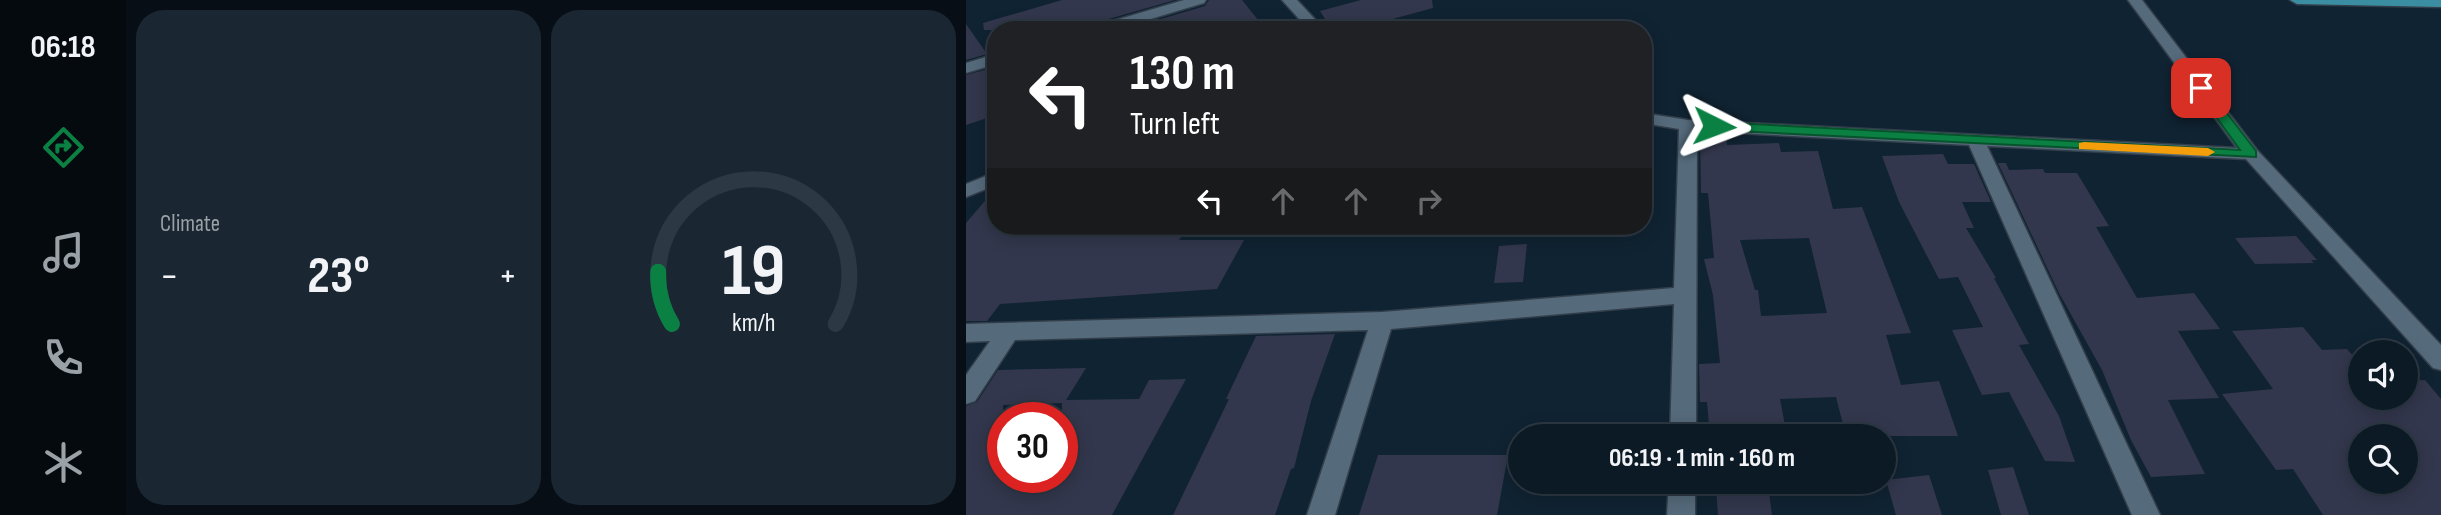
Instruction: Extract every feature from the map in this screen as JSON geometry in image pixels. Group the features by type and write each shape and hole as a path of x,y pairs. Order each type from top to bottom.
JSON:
{"main road":[{"path":"2297,0 2441,3"}],"street":[{"path":"1128,21 1199,0"},
{"path":"1289,0 1309,21"},
{"path":"2135,0 2251,154 2441,360"},
{"path":"966,68 987,62"},
{"path":"1652,119 1688,125 2251,154"},
{"path":"1683,424 1688,125"},
{"path":"1976,141 2146,515"},
{"path":"966,191 987,182"},
{"path":"966,333 1382,321 1685,295"},
{"path":"1321,515 1382,321"},
{"path":"966,394 1008,333"},
{"path":"1681,515 1682,494"}],"building":[{"path":"1062,0 1175,0 1102,21 990,21"},
{"path":"1209,0 1242,0 1259,21 1154,21 1205,6"},
{"path":"1361,0 1432,0 1433,8 1385,21 1326,21 1320,11"},
{"path":"966,24 987,54 966,60"},
{"path":"987,69 987,118 966,125 966,75"},
{"path":"1700,134 1726,135 1727,145 1779,143 1781,152 1818,151 1833,209 1862,207 1911,333 1886,335 1901,385 1939,381 1958,436 1896,436 1896,424 1843,424 1836,397 1780,399 1785,424 1709,424 1707,402 1700,402 1699,364 1720,363 1713,295 1704,259 1714,258 1708,193 1701,193","holes":["1809,238 1827,313 1761,316 1758,290 1755,290 1740,240"]},
{"path":"1943,154 1948,164 1974,164 1991,202 1962,202 1974,228 1966,228 1996,278 2029,344 2019,345 2059,416 2075,462 2045,461 2009,392 1982,395 1952,330 1983,327 1958,277 1939,279 1899,202 1882,156"},
{"path":"1998,163 2006,163 2009,170 2043,169 2045,173 2077,173 2109,226 2096,227 2137,298 2194,293 2220,329 2178,331 2219,398 2168,400 2205,474 2151,477 2131,440 2102,370 2059,293"},
{"path":"987,198 987,235 1182,235 1179,240 1244,240 1217,289 1000,304 987,321 966,321 966,223"},
{"path":"2296,236 2317,260 2311,260 2314,263 2255,264 2235,238"},
{"path":"1527,244 1523,282 1494,283 1499,246"},
{"path":"2303,327 2322,350 2347,349 2348,410 2418,410 2418,380 2425,380 2441,399 2441,515 2323,515 2293,469 2276,470 2222,394 2273,389 2232,331"},
{"path":"1335,334 1311,401 1294,468 1291,469 1275,515 1173,515 1256,336"},
{"path":"1086,368 1066,400 1139,399 1149,380 1186,379 1112,515 966,515 966,406 977,402 998,370"},
{"path":"1378,455 1508,455 1497,515 1359,515"},
{"path":"2013,467 2029,515 2001,515 1988,470"},
{"path":"1929,475 1942,515 1896,515 1890,494 1896,494 1896,479"},
{"path":"1716,494 1769,494 1772,515 1718,515"}],"slow traffic":[{"path":"2084,146 2208,152"}],"route":[{"path":"1714,126 2251,154 2201,88"}]}
